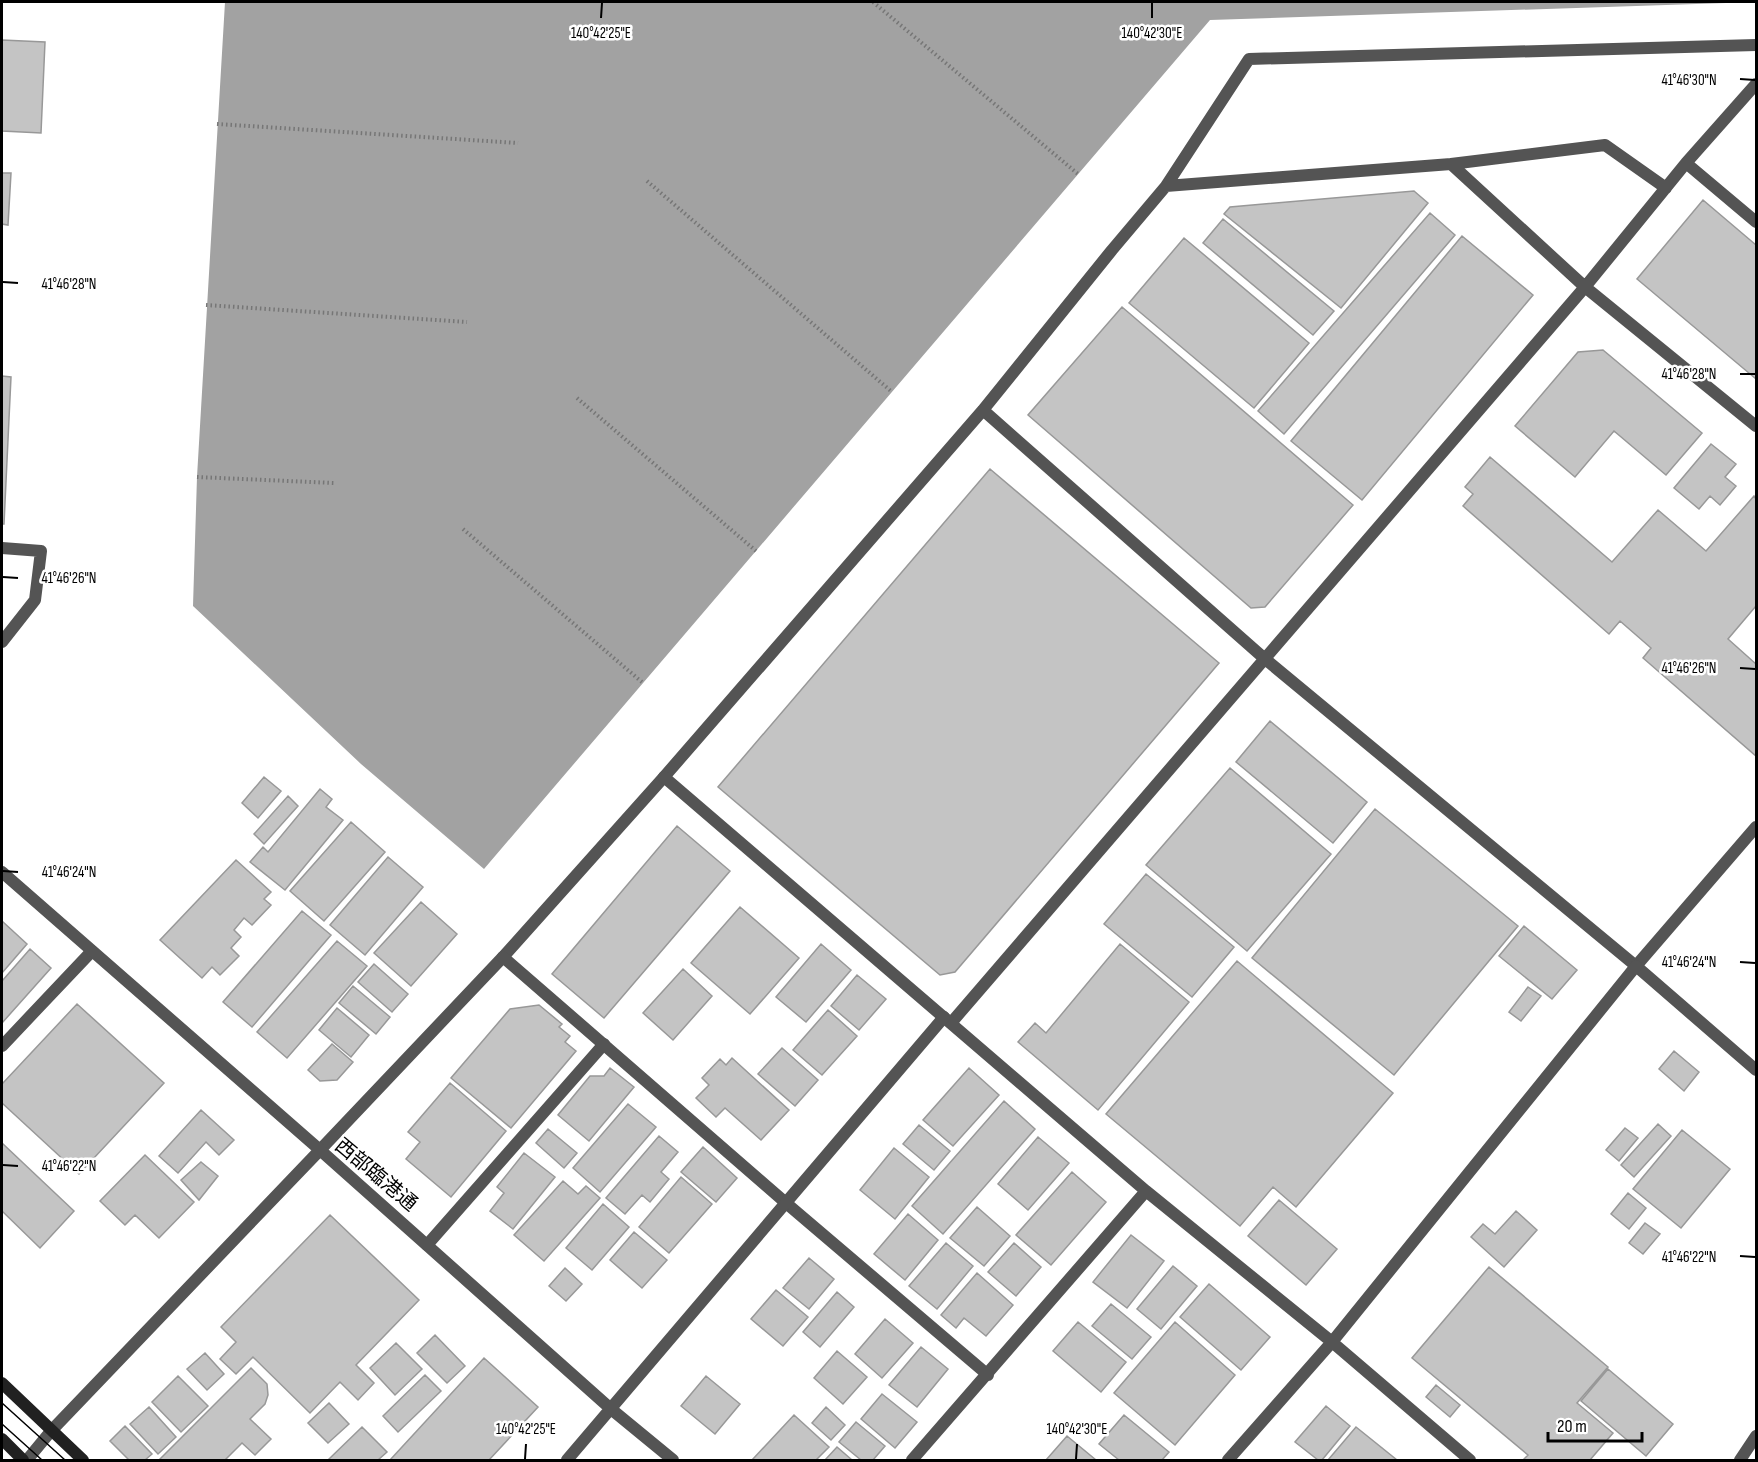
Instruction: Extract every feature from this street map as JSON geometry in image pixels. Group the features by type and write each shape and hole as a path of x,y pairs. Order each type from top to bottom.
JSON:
{"main road":[{"path":"2,1383 83,1461"},
{"path":"2,1439 25,1461"}],"street":[{"path":"2,872 320,1150 503,957 664,777 984,410 1166,186 1249,59 1756,45"},
{"path":"567,1461 786,1203 1265,659 1585,287 1686,163 1756,84"},
{"path":"1166,186 1451,164 1605,145 1666,188"},
{"path":"1686,163 1756,222"},
{"path":"1451,164 1585,287 1756,426"},
{"path":"984,410 1265,659 1635,966 1756,1070"},
{"path":"2,548 41,551 35,600 2,642"},
{"path":"664,777 1146,1191 1332,1342 1470,1461"},
{"path":"1228,1461 1332,1342 1635,966 1756,827"},
{"path":"2,1046 92,951"},
{"path":"503,957 988,1375"},
{"path":"428,1245 604,1044"},
{"name":"西部臨港通","path":"25,1461 320,1150 611,1409 673,1461"},
{"path":"912,1461 1146,1191"},
{"path":"1740,1461 1756,1436"}],"path":[{"path":"873,2 1078,174"},
{"path":"217,124 518,143"},
{"path":"647,181 892,392"},
{"path":"206,305 467,322"},
{"path":"577,398 756,551"},
{"path":"197,477 334,483"},
{"path":"463,529 643,683"}],"shaded area":[{"path":"225,2 1756,2 1210,20 484,869 361,764 193,606 197,477"}],"building":[{"path":"2,40 45,42 41,133 2,131"},
{"path":"2,173 11,173 8,225 2,224"},
{"path":"1414,191 1428,203 1341,308 1224,214 1230,207"},
{"path":"1703,200 1756,245 1756,379 1637,279"},
{"path":"1430,213 1455,235 1284,434 1258,411"},
{"path":"1223,219 1334,311 1313,335 1203,243"},
{"path":"1462,236 1533,295 1362,500 1291,441"},
{"path":"1184,238 1309,343 1254,408 1129,303"},
{"path":"1122,307 1353,505 1265,607 1251,608 1028,415"},
{"path":"1603,350 1702,433 1666,475 1614,431 1575,477 1515,426 1578,352"},
{"path":"2,376 11,377 4,524 2,524"},
{"path":"1711,444 1736,464 1725,477 1736,486 1720,505 1710,496 1699,509 1674,488"},
{"path":"1490,457 1612,562 1658,510 1706,551 1754,496 1756,499 1756,606 1728,639 1756,664 1756,756 1643,658 1651,648 1620,621 1609,634 1463,506 1473,494 1465,487"},
{"path":"990,469 1219,663 955,972 940,975 718,787"},
{"path":"1270,721 1367,802 1333,843 1236,762"},
{"path":"1230,768 1331,854 1247,951 1146,865"},
{"path":"264,777 281,791 258,818 242,803"},
{"path":"320,789 332,799 326,807 343,820 285,890 250,862 263,847 268,852"},
{"path":"288,796 298,806 264,844 254,834"},
{"path":"1375,809 1518,926 1394,1075 1252,958"},
{"path":"351,822 385,852 324,921 290,891"},
{"path":"677,826 730,871 604,1018 552,974"},
{"path":"388,857 423,887 365,955 330,925"},
{"path":"236,860 271,892 264,899 271,905 252,925 244,918 234,930 241,937 231,948 239,956 220,975 212,967 202,978 160,940"},
{"path":"1146,874 1234,947 1192,997 1104,924"},
{"path":"421,902 457,934 411,986 374,953"},
{"path":"740,907 799,958 750,1014 691,963"},
{"path":"302,911 331,935 252,1027 223,1002"},
{"path":"2,921 27,944 2,973"},
{"path":"1524,926 1577,970 1552,999 1499,956"},
{"path":"337,941 367,966 287,1058 257,1032"},
{"path":"821,944 851,970 806,1022 776,997"},
{"path":"1120,944 1189,1002 1098,1110 1018,1042 1035,1023 1046,1033"},
{"path":"30,949 51,968 2,1023 2,981"},
{"path":"1237,961 1393,1093 1296,1207 1273,1187 1240,1226 1106,1114"},
{"path":"374,964 408,994 392,1012 358,982"},
{"path":"683,969 712,996 673,1040 643,1013"},
{"path":"857,975 886,999 859,1030 831,1006"},
{"path":"353,986 390,1017 376,1034 339,1003"},
{"path":"1528,987 1541,996 1521,1021 1509,1012"},
{"path":"77,1004 164,1083 79,1174 2,1103 2,1084"},
{"path":"539,1005 562,1024 559,1027 570,1036 565,1042 576,1051 511,1128 451,1078 510,1009"},
{"path":"337,1008 369,1035 351,1057 319,1030"},
{"path":"828,1010 857,1036 822,1075 793,1050"},
{"path":"332,1044 353,1062 337,1080 320,1081 308,1070"},
{"path":"782,1048 818,1080 795,1106 758,1074"},
{"path":"1674,1051 1699,1072 1684,1091 1659,1069"},
{"path":"732,1058 789,1110 761,1140 725,1108 716,1117 696,1098 709,1085 702,1078 720,1059 726,1065"},
{"path":"610,1068 634,1087 589,1141 558,1115 590,1076 604,1076"},
{"path":"969,1068 999,1095 953,1146 923,1120"},
{"path":"450,1083 506,1131 451,1197 406,1159 420,1142 408,1132"},
{"path":"1004,1101 1035,1129 943,1234 912,1206"},
{"path":"628,1104 656,1127 600,1192 573,1168"},
{"path":"201,1110 234,1140 219,1155 206,1142 178,1173 159,1156"},
{"path":"1658,1124 1671,1136 1634,1177 1621,1165"},
{"path":"919,1125 950,1151 934,1170 903,1144"},
{"path":"1625,1128 1638,1138 1619,1161 1606,1150"},
{"path":"548,1129 577,1153 564,1168 536,1143"},
{"path":"1682,1130 1730,1169 1681,1228 1633,1189"},
{"path":"659,1136 678,1152 661,1172 669,1179 650,1202 642,1195 625,1214 606,1198"},
{"path":"1038,1137 1069,1163 1028,1210 998,1184"},
{"path":"2,1143 74,1211 40,1248 2,1211"},
{"path":"703,1147 737,1178 716,1202 681,1172"},
{"path":"894,1148 929,1177 895,1219 860,1190"},
{"path":"524,1153 555,1177 513,1229 490,1211 504,1193 497,1187"},
{"path":"145,1155 194,1202 159,1238 135,1215 125,1225 100,1201"},
{"path":"201,1162 218,1176 199,1200 181,1180"},
{"path":"1072,1172 1106,1202 1051,1265 1016,1235"},
{"path":"681,1177 712,1204 669,1253 639,1227"},
{"path":"563,1181 578,1194 586,1186 600,1198 544,1261 514,1235"},
{"path":"1628,1193 1646,1208 1629,1229 1611,1214"},
{"path":"1279,1200 1337,1249 1306,1285 1248,1236"},
{"path":"603,1204 629,1227 592,1270 566,1248"},
{"path":"977,1207 1010,1236 984,1266 950,1238"},
{"path":"1516,1211 1537,1230 1504,1267 1471,1237 1483,1224 1495,1234"},
{"path":"908,1214 938,1240 905,1280 874,1254"},
{"path":"330,1215 419,1300 356,1365 374,1383 358,1400 340,1382 310,1413 253,1357 236,1374 220,1359 236,1342 221,1327"},
{"path":"1645,1223 1660,1234 1643,1254 1629,1243"},
{"path":"634,1232 667,1260 642,1288 610,1260"},
{"path":"1131,1235 1164,1261 1127,1308 1093,1282"},
{"path":"946,1243 973,1266 937,1309 909,1286"},
{"path":"1014,1243 1041,1267 1016,1296 988,1272"},
{"path":"809,1258 834,1279 809,1309 783,1288"},
{"path":"1173,1266 1197,1286 1161,1329 1137,1309"},
{"path":"1489,1267 1608,1367 1577,1403 1613,1433 1590,1460 1523,1460 1528,1455 1412,1358"},
{"path":"565,1268 582,1284 566,1301 549,1286"},
{"path":"977,1273 1013,1305 986,1336 964,1318 956,1328 941,1315"},
{"path":"1209,1284 1270,1337 1241,1370 1180,1317"},
{"path":"776,1290 808,1317 783,1346 751,1319"},
{"path":"837,1292 854,1307 820,1347 803,1332"},
{"path":"1111,1304 1151,1337 1132,1359 1092,1326"},
{"path":"885,1319 913,1343 882,1378 855,1354"},
{"path":"1078,1322 1126,1362 1101,1392 1053,1351"},
{"path":"1175,1322 1235,1375 1175,1445 1114,1393"},
{"path":"435,1335 465,1366 447,1383 417,1353"},
{"path":"396,1343 422,1369 395,1395 370,1368"},
{"path":"921,1347 948,1369 917,1407 889,1385"},
{"path":"837,1351 867,1377 843,1404 814,1378"},
{"path":"205,1353 224,1374 207,1390 187,1369"},
{"path":"484,1358 538,1407 489,1460 390,1460"},
{"path":"251,1368 267,1384 268,1395 265,1404 250,1419 271,1439 255,1455 242,1443 225,1460 159,1460"},
{"path":"1608,1369 1673,1424 1646,1456 1581,1401"},
{"path":"425,1375 441,1391 398,1432 383,1416"},
{"path":"178,1376 208,1406 181,1432 152,1402"},
{"path":"706,1376 740,1404 715,1434 681,1406"},
{"path":"1436,1385 1460,1405 1450,1417 1426,1397"},
{"path":"882,1394 917,1422 895,1448 861,1419"},
{"path":"329,1403 349,1424 328,1443 308,1423"},
{"path":"1326,1406 1350,1426 1322,1460 1318,1460 1295,1442"},
{"path":"149,1407 176,1437 158,1454 130,1424"},
{"path":"826,1407 845,1425 831,1440 812,1423"},
{"path":"794,1415 829,1447 816,1460 752,1460"},
{"path":"1124,1415 1169,1452 1162,1460 1119,1460 1099,1444"},
{"path":"856,1422 885,1446 873,1460 861,1460 839,1442"},
{"path":"125,1426 152,1454 145,1460 129,1460 110,1441"},
{"path":"362,1427 387,1452 378,1460 328,1460"},
{"path":"1356,1427 1397,1460 1328,1460"},
{"path":"1067,1436 1096,1460 1046,1460"},
{"path":"837,1447 852,1460 825,1460"}],"tram line":[{"path":"2,1403 65,1460"},
{"path":"2,1424 42,1460"}]}
